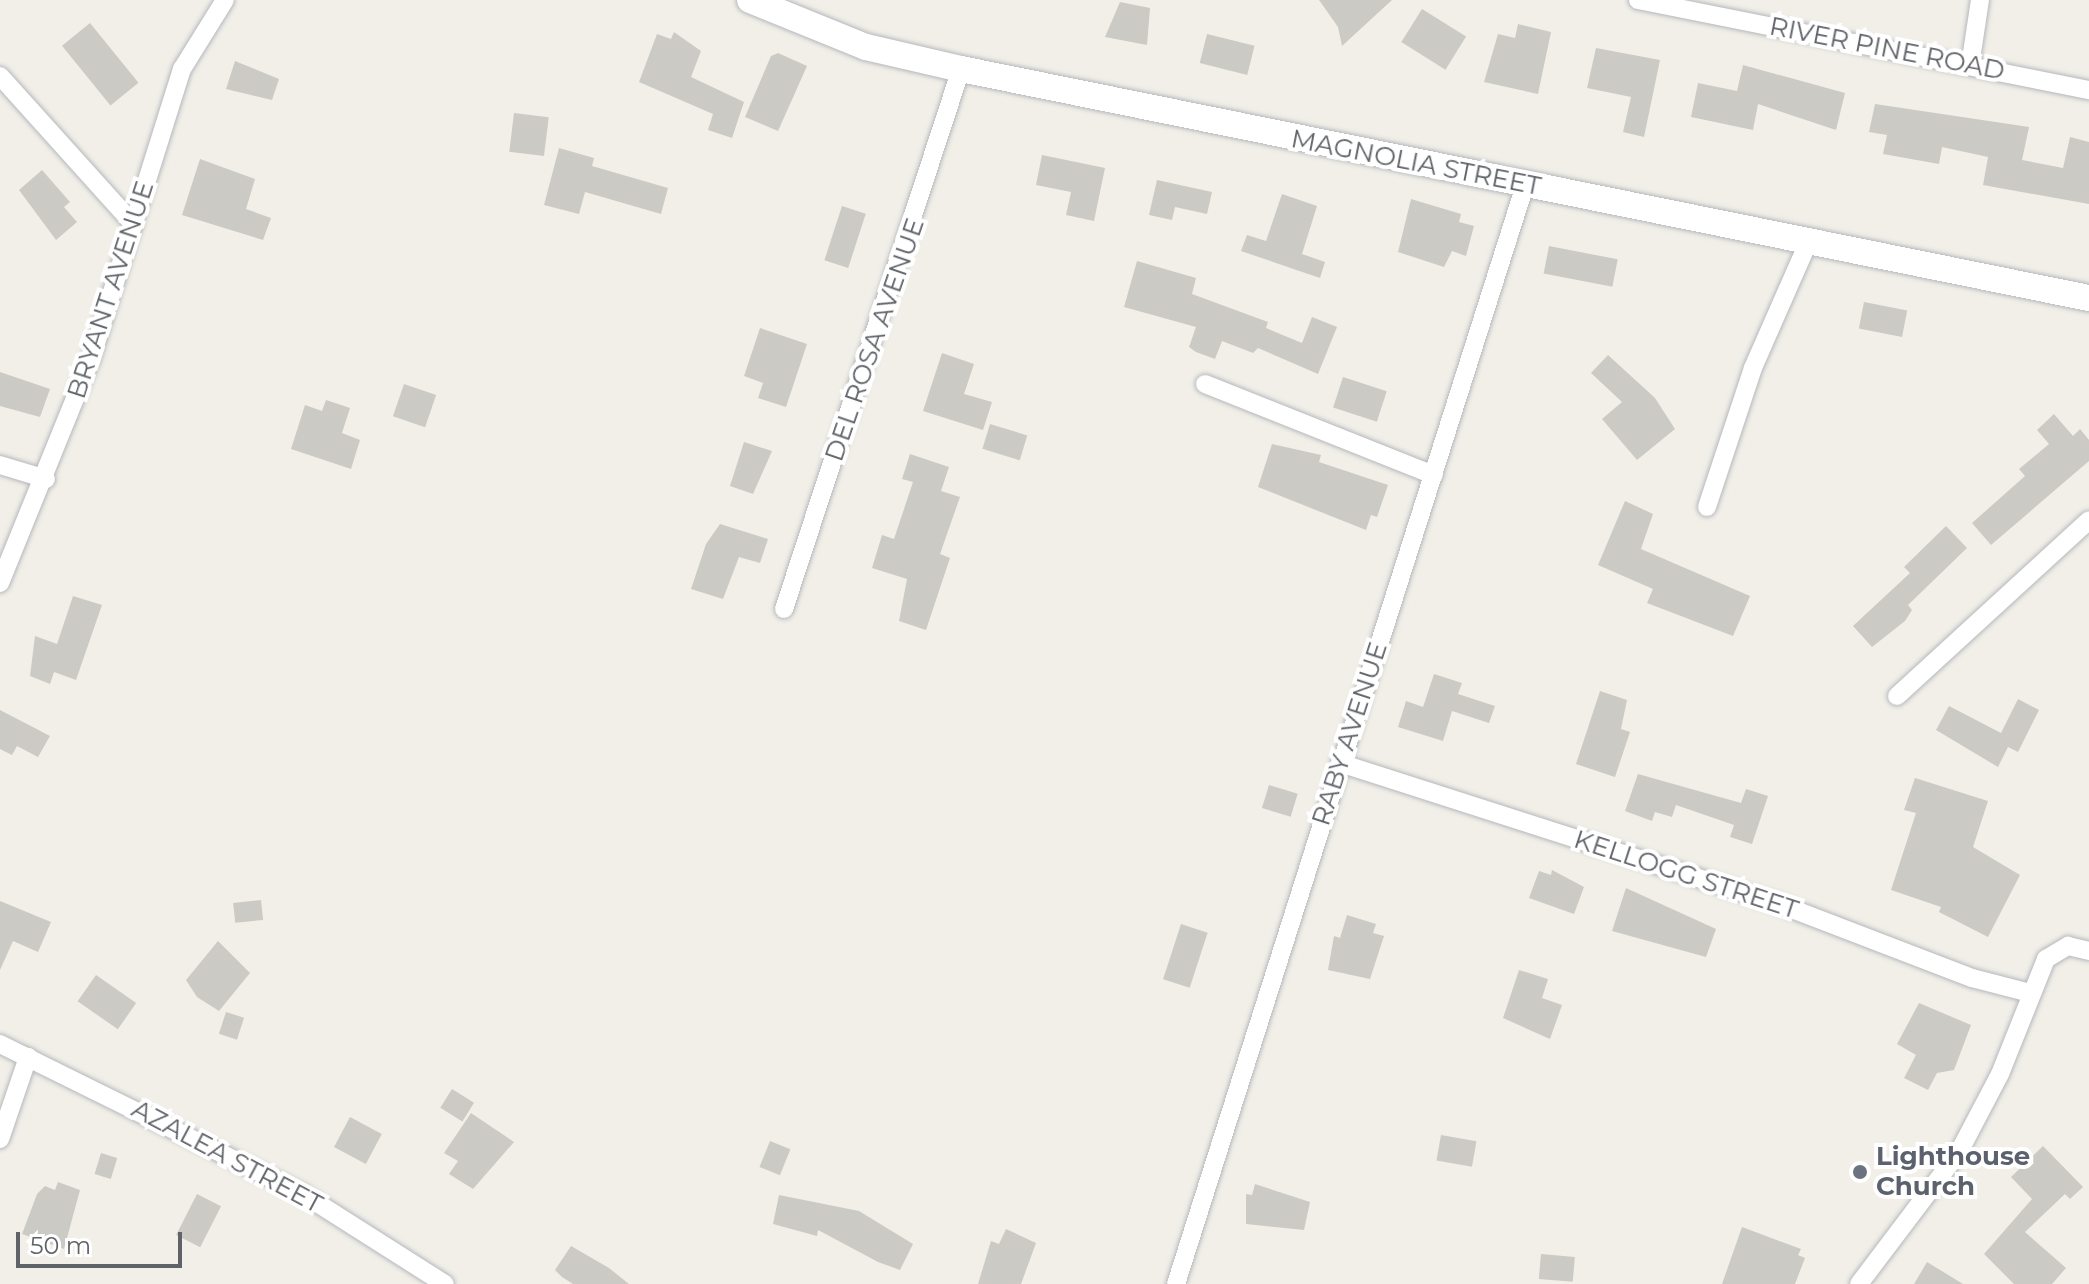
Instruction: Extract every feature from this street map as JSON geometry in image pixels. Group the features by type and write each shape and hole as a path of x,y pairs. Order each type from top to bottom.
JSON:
{"street":[{"name":"BRYANT AVENUE","path":"0,583 46,479 134,225 182,69 225,0"},
{"name":"MAGNOLIA STREET","path":"750,0 866,47 961,69 2089,298"},
{"name":"RIVER PINE ROAD","path":"1638,0 2089,90"},
{"path":"1970,66 1980,0"},
{"name":"DEL ROSA AVENUE","path":"784,609 961,69"},
{"path":"0,76 134,225"},
{"name":"RABY AVENUE","path":"1176,1284 1525,185"},
{"path":"1707,507 1753,368 1808,243"},
{"path":"1205,384 1434,475"},
{"path":"0,465 46,479"},
{"path":"1897,696 2089,520"},
{"name":"KELLOGG STREET","path":"1340,763 1774,902 1972,978 2030,993"},
{"path":"1859,1284 1959,1152 2000,1074 2046,959 2059,948 2089,951"},
{"name":"AZALEA STREET","path":"0,1044 303,1194 445,1284"},
{"path":"0,1139 28,1057"}],"building":[{"path":"1319,0 1392,0 1342,46 1338,27"},
{"path":"1120,2 1150,8 1147,45 1105,37"},
{"path":"1422,9 1466,37 1445,70 1401,42"},
{"path":"90,23 138,83 110,105 62,46"},
{"path":"1518,24 1551,32 1538,94 1484,82 1498,34 1515,38"},
{"path":"674,32 701,51 691,77 744,102 732,138 708,130 713,114 639,82 657,34 671,39"},
{"path":"1207,34 1255,46 1247,75 1200,63"},
{"path":"1596,48 1660,60 1644,137 1623,132 1631,97 1587,88"},
{"path":"778,53 807,66 778,131 745,117 771,56"},
{"path":"235,61 279,79 272,100 226,89"},
{"path":"1743,65 1845,93 1836,130 1758,104 1753,130 1691,117 1698,83 1737,91"},
{"path":"1875,104 2029,127 2022,160 2063,168 2070,137 2089,142 2089,204 1983,185 1988,157 1942,147 1939,164 1883,154 1887,135 1869,132"},
{"path":"514,113 549,117 544,156 509,152"},
{"path":"559,148 594,158 592,166 668,188 661,214 585,192 579,214 544,205"},
{"path":"1042,155 1105,168 1094,221 1066,215 1071,192 1036,185"},
{"path":"200,159 255,179 246,209 271,218 263,240 182,215"},
{"path":"42,170 70,202 64,207 77,222 56,240 19,190"},
{"path":"1157,180 1212,192 1207,214 1175,207 1172,220 1149,215"},
{"path":"1282,194 1317,206 1302,254 1325,262 1320,278 1241,251 1247,235 1266,241"},
{"path":"1411,199 1461,214 1459,222 1474,226 1466,256 1452,251 1444,267 1398,252"},
{"path":"842,206 866,214 848,268 824,260"},
{"path":"1549,246 1618,259 1612,287 1544,273"},
{"path":"1137,261 1196,278 1192,294 1268,322 1266,328 1302,343 1312,317 1337,327 1318,374 1258,348 1253,353 1222,341 1215,359 1196,352 1189,347 1196,327 1124,307"},
{"path":"1864,302 1907,310 1902,337 1859,329"},
{"path":"760,328 807,344 786,407 758,398 763,383 744,376"},
{"path":"942,353 974,364 964,394 992,402 983,430 923,411"},
{"path":"1608,355 1655,398 1675,429 1637,460 1602,419 1622,402 1591,373"},
{"path":"0,372 50,389 40,417 0,406"},
{"path":"1343,377 1387,391 1377,422 1333,407"},
{"path":"404,384 436,395 425,427 393,416"},
{"path":"326,400 350,408 342,433 360,440 351,469 291,449 305,405 322,411"},
{"path":"2054,414 2073,436 2080,429 2089,440 2089,461 1991,545 1972,523 2025,476 2019,469 2049,444 2037,430"},
{"path":"990,424 1027,435 1020,460 982,449"},
{"path":"744,442 772,451 753,494 730,486"},
{"path":"1272,444 1321,455 1319,462 1388,485 1377,517 1371,515 1366,530 1258,487"},
{"path":"910,454 949,467 941,491 960,497 940,554 950,558 926,630 899,621 907,579 872,568 882,535 894,539 913,482 902,479"},
{"path":"1625,501 1653,514 1641,549 1750,596 1733,636 1647,603 1653,589 1598,565"},
{"path":"720,524 768,539 760,563 739,557 723,599 691,589 706,544"},
{"path":"1946,526 1967,548 1908,605 1912,610 1905,621 1872,647 1853,626 1910,573 1904,567"},
{"path":"73,596 102,605 76,680 54,672 50,684 30,676 35,636 57,644"},
{"path":"1434,674 1462,683 1458,694 1495,706 1489,723 1452,711 1443,741 1398,727 1406,701 1423,707"},
{"path":"1600,691 1627,700 1621,729 1630,732 1615,777 1576,764"},
{"path":"2018,699 2039,710 2018,752 2008,747 1998,767 1936,730 1949,706 2001,733"},
{"path":"0,710 50,736 38,757 17,746 12,755 0,749"},
{"path":"1638,774 1741,803 1746,789 1768,796 1752,844 1730,837 1734,825 1676,805 1672,817 1655,812 1652,821 1625,811"},
{"path":"1915,778 1988,801 1973,847 2020,875 1988,937 1939,912 1941,907 1891,890 1916,813 1904,810"},
{"path":"1269,785 1298,794 1291,817 1262,808"},
{"path":"1552,870 1584,887 1574,914 1529,898 1539,871 1551,875"},
{"path":"1626,888 1716,929 1706,957 1612,931"},
{"path":"261,900 263,920 235,923 233,903"},
{"path":"0,901 51,922 38,952 13,941 0,970"},
{"path":"1347,915 1376,924 1373,933 1384,936 1370,979 1328,970 1334,936 1340,938"},
{"path":"1181,924 1208,933 1190,988 1163,979"},
{"path":"218,941 250,973 219,1011 197,997 186,980"},
{"path":"1519,970 1548,979 1542,998 1562,1005 1550,1039 1503,1018"},
{"path":"96,975 136,1003 118,1029 78,1001"},
{"path":"1919,1003 1971,1025 1954,1070 1937,1073 1928,1090 1904,1078 1916,1055 1897,1044"},
{"path":"226,1012 244,1018 237,1040 219,1034"},
{"path":"452,1089 474,1103 462,1121 440,1108"},
{"path":"471,1113 514,1142 473,1189 449,1174 458,1161 444,1153"},
{"path":"350,1117 382,1134 366,1164 334,1147"},
{"path":"1441,1135 1476,1141 1472,1167 1436,1161"},
{"path":"770,1141 790,1149 780,1175 760,1167"},
{"path":"2043,1146 2083,1187 2070,1199 2065,1194 2025,1232 2066,1268 2052,1284 2014,1284 1984,1254 2032,1199 2011,1177"},
{"path":"101,1153 117,1158 111,1179 95,1174"},
{"path":"58,1182 80,1190 64,1249 22,1234 37,1194 45,1186 55,1190"},
{"path":"1255,1184 1310,1202 1304,1230 1246,1224 1246,1194 1252,1195"},
{"path":"197,1194 221,1206 200,1247 176,1235"},
{"path":"779,1195 859,1211 913,1244 900,1270 878,1262 818,1230 817,1236 773,1224"},
{"path":"1742,1227 1801,1249 1798,1255 1805,1258 1795,1284 1722,1284"},
{"path":"1006,1229 1036,1243 1021,1284 978,1284 991,1241 999,1244"},
{"path":"571,1246 609,1268 629,1284 573,1284 562,1277 555,1270"},
{"path":"1541,1254 1575,1257 1573,1282 1539,1279"},
{"path":"1927,1262 1963,1284 1914,1284"}],"place":[{"name":"Lighthouse Church","path":"1860,1172"}]}
